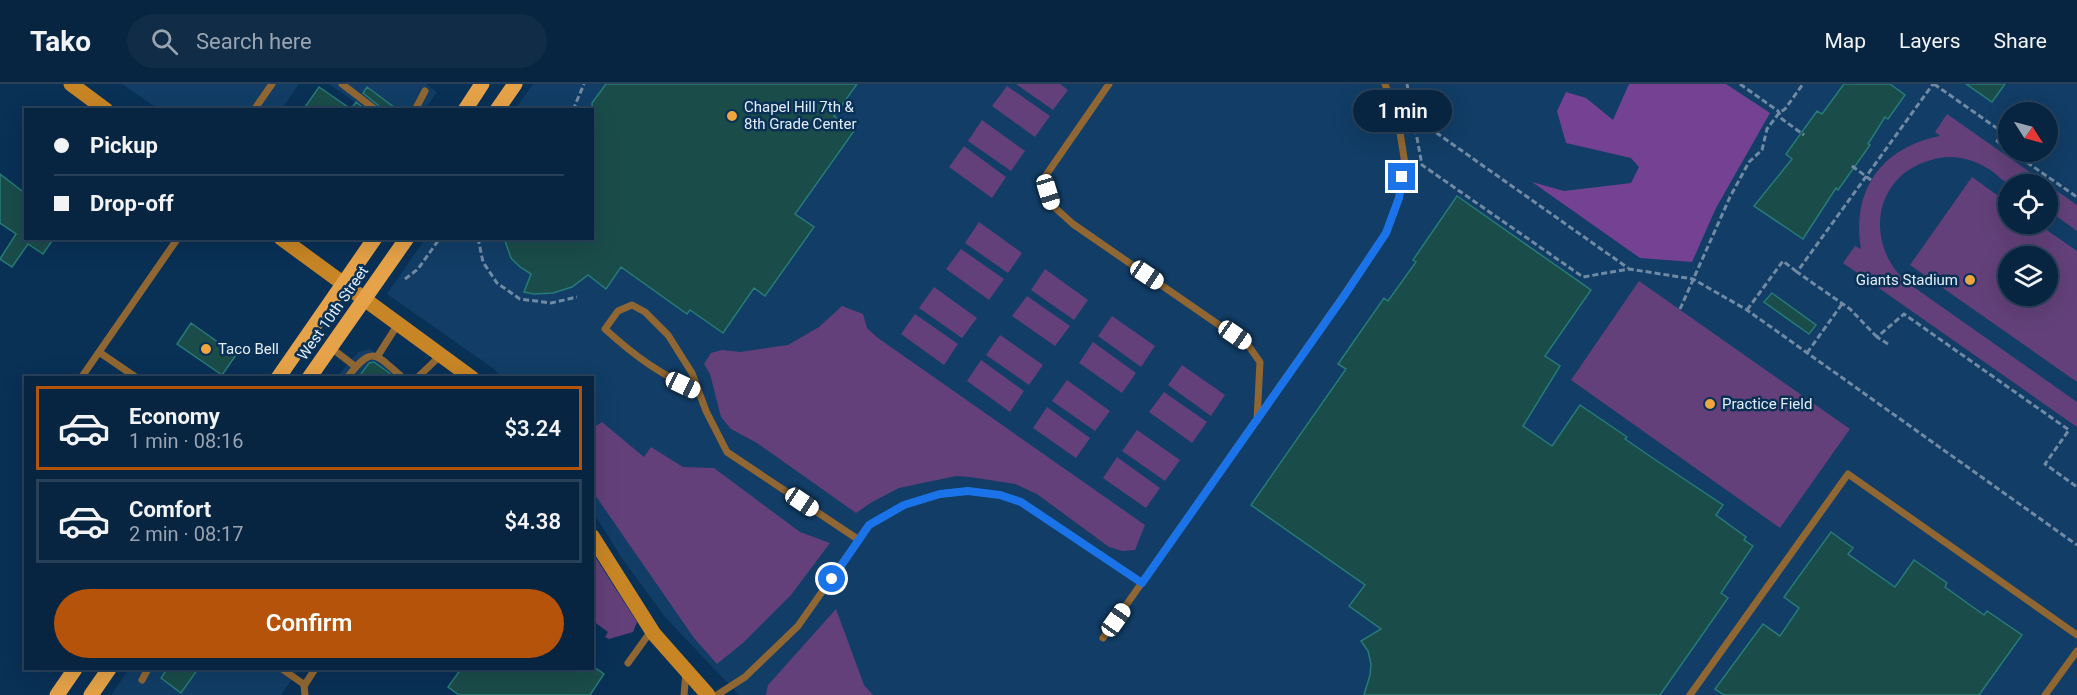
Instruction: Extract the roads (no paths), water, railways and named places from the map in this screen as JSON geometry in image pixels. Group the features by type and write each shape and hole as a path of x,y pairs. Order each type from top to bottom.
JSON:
{"main road":[{"path":"71,84 87,92 103,108"},
{"path":"466,108 482,84"},
{"path":"498,108 515,84"},
{"path":"284,240 469,376"},
{"name":"West 10th Street","path":"279,376 374,240"},
{"name":"West 10th Street","path":"310,376 406,240"},
{"path":"594,539 651,630 708,695"},
{"path":"57,695 74,670"},
{"path":"91,695 108,670"}],"lane":[{"path":"255,108 272,84"},
{"path":"342,84 373,108"},
{"path":"1109,84 1044,178 1052,205 1073,224 1248,345 1260,362 1257,420"},
{"path":"1103,638 1386,233 1399,198 1405,164 1399,126 1385,84"},
{"path":"416,108 425,91"},
{"path":"82,376 177,240"},
{"path":"699,392 666,377 634,355 605,330 618,311 632,304 668,335 692,373 699,392 706,411 727,452 859,540"},
{"path":"376,357 398,324"},
{"path":"330,347 356,367"},
{"path":"99,352 134,376"},
{"path":"419,376 441,355"},
{"path":"349,376 363,358 368,356 376,357 400,376"},
{"path":"1690,695 1848,474 2077,635"},
{"path":"717,695 745,677 798,626 869,525 904,505 940,494 968,491 1000,495 1021,502 1142,583"},
{"path":"628,663 651,630"},
{"path":"2045,695 2077,651"},
{"path":"142,680 147,670"},
{"path":"283,670 304,685"},
{"path":"305,695 304,685 314,670"},
{"path":"684,695 686,672"}],"place":[{"name":"Chapel Hill 7th & 8th Grade Center","path":"732,116"},
{"name":"Giants Stadium","path":"1970,280"},
{"name":"Taco Bell","path":"206,349"},
{"name":"Practice Field","path":"1710,404"}]}
